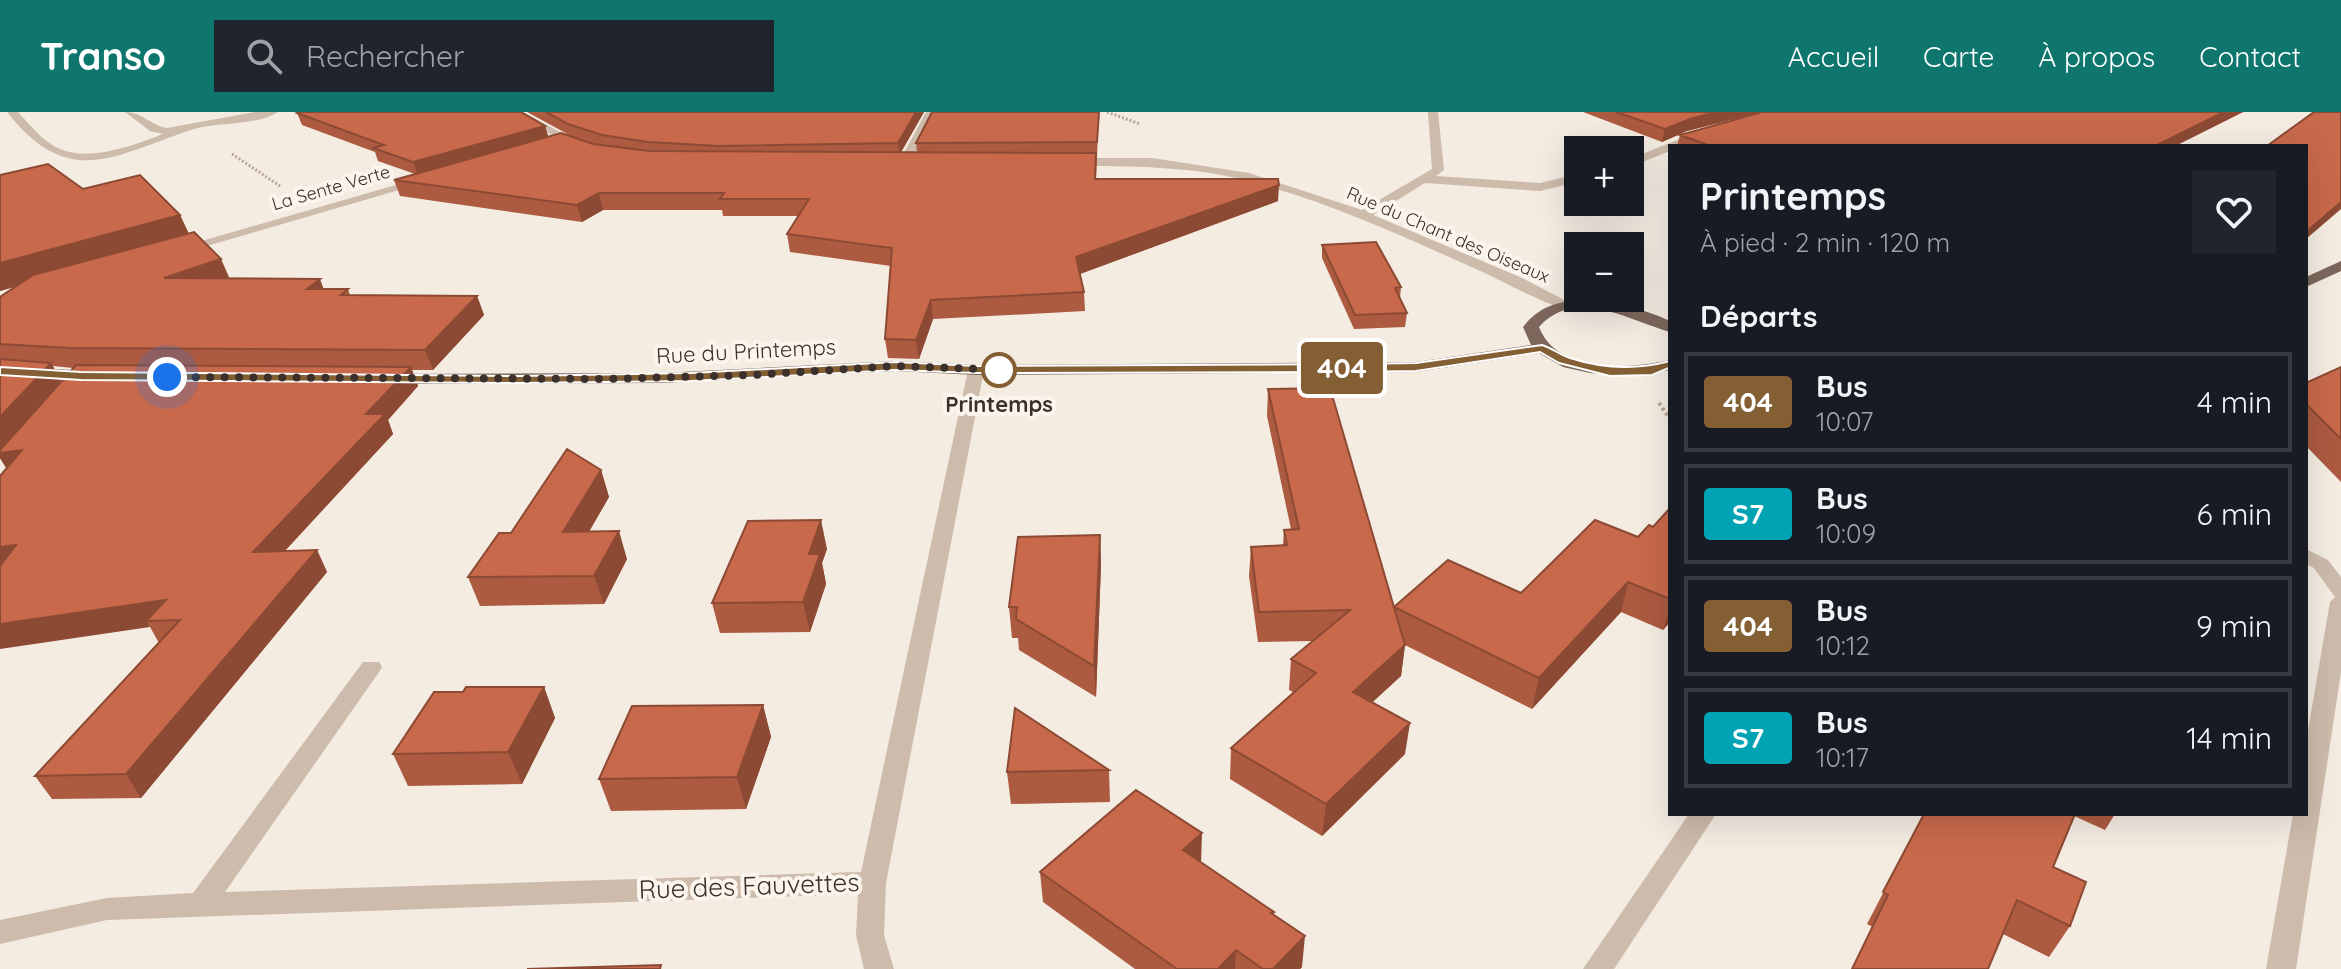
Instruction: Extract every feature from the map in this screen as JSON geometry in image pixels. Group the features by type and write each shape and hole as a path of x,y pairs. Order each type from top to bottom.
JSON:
{"main road":[{"path":"2308,282 2338,269"},
{"path":"1564,306 1545,312 1532,322 1532,335 1542,348 1563,360 1610,372 1652,371 1668,366"},
{"path":"1635,312 1668,326"},
{"name":"Rue du Printemps","path":"371,379 661,378 896,366 976,370 1416,367 1542,348"},
{"path":"0,371 75,382 111,376"}],"street":[{"path":"12,112 55,152 69,156 144,145 165,139 183,129"},
{"path":"130,112 154,129 201,127 273,112"},
{"path":"515,112 566,141 587,149"},
{"path":"905,162 931,112"},
{"path":"1363,215 1438,170 1433,112"},
{"path":"1674,144 1719,129"},
{"path":"551,145 566,141"},
{"path":"1644,157 1668,146"},
{"path":"890,163 919,162"},
{"name":"Rue du Chant des Oiseaux","path":"1057,162 1152,162 1249,177 1363,215 1515,280 1564,305"},
{"name":"La Sente Verte","path":"167,253 435,178"},
{"path":"1423,179 1540,187 1564,181"},
{"name":"Rue des Fauvettes","path":"0,932 107,909 872,883 976,370"},
{"path":"2308,556 2321,564 2341,592"},
{"path":"2308,804 2341,602"},
{"path":"201,904 371,667"},
{"path":"1598,969 1702,816"},
{"path":"2281,969 2306,816"},
{"path":"872,883 870,935 879,969"}],"path":[{"path":"201,127 241,162 319,210"}],"building":[{"path":"521,112 545,126 413,162 373,148 384,145 297,113"},
{"path":"546,112 916,112 898,143 719,146 648,142 602,135 568,124"},
{"path":"932,112 1099,112 1097,142 916,143"},
{"path":"1616,112 1717,112 1665,129"},
{"path":"1762,112 2224,112 2159,144 1705,144 1680,135"},
{"path":"2314,112 2341,112 2341,202 2308,230 2308,144 2270,144"},
{"path":"561,133 593,144 649,151 1096,153 1095,179 1278,179 1279,185 1076,257 1084,292 931,300 916,340 885,339 892,248 787,234 809,199 720,199 724,193 599,193 577,205 394,180"},
{"path":"48,164 83,189 140,175 180,215 0,263 0,175"},
{"path":"194,232 221,259 164,278 320,279 307,289 348,289 341,295 477,296 425,350 70,348 0,344 0,297 33,275"},
{"path":"1376,242 1401,287 1395,288 1407,313 1355,315 1322,245"},
{"path":"0,359 51,363 0,417"},
{"path":"76,365 411,367 366,414 385,414 253,552 317,550 126,774 35,776 180,620 146,621 166,600 0,624 0,566 16,545 0,547 0,476 22,450 0,453 0,450"},
{"path":"2341,367 2341,439 2308,406 2308,382"},
{"path":"1330,388 1405,645 1353,692 1410,723 1326,804 1231,748 1316,673 1291,659 1350,610 1259,612 1251,547 1287,545 1284,530 1299,529 1268,389"},
{"path":"567,449 601,470 563,532 619,531 594,576 468,577 499,533 511,533"},
{"path":"1668,510 1668,598 1628,582 1539,678 1394,607 1448,560 1521,593 1595,520 1638,537 1649,525 1653,527"},
{"path":"821,520 809,554 820,554 803,602 712,603 748,521"},
{"path":"1100,535 1094,666 1016,619 1017,607 1009,607 1018,537"},
{"path":"466,687 544,687 508,752 393,754 434,692 463,692"},
{"path":"763,705 737,777 599,779 632,706"},
{"path":"1015,708 1109,770 1007,772"},
{"path":"1136,790 1202,833 1183,850 1305,936 1273,969 1263,969 1236,950 1218,969 1177,969 1040,872"},
{"path":"1923,816 2074,816 2053,867 2086,882 2070,926 2017,900 1988,969 1852,969 1888,895 1883,892"},
{"path":"661,965 660,969 527,969"}],"bus line":[{"name":"404","path":"0,371 81,376 520,379 752,375 896,366 976,370 1352,368 1416,367 1542,348 1563,360 1610,372 1652,371 1668,366"}],"place":[{"name":"Printemps","path":"999,370"}],"route":[{"path":"167,377 605,379 752,375 896,366 1007,370 999,370"}]}
